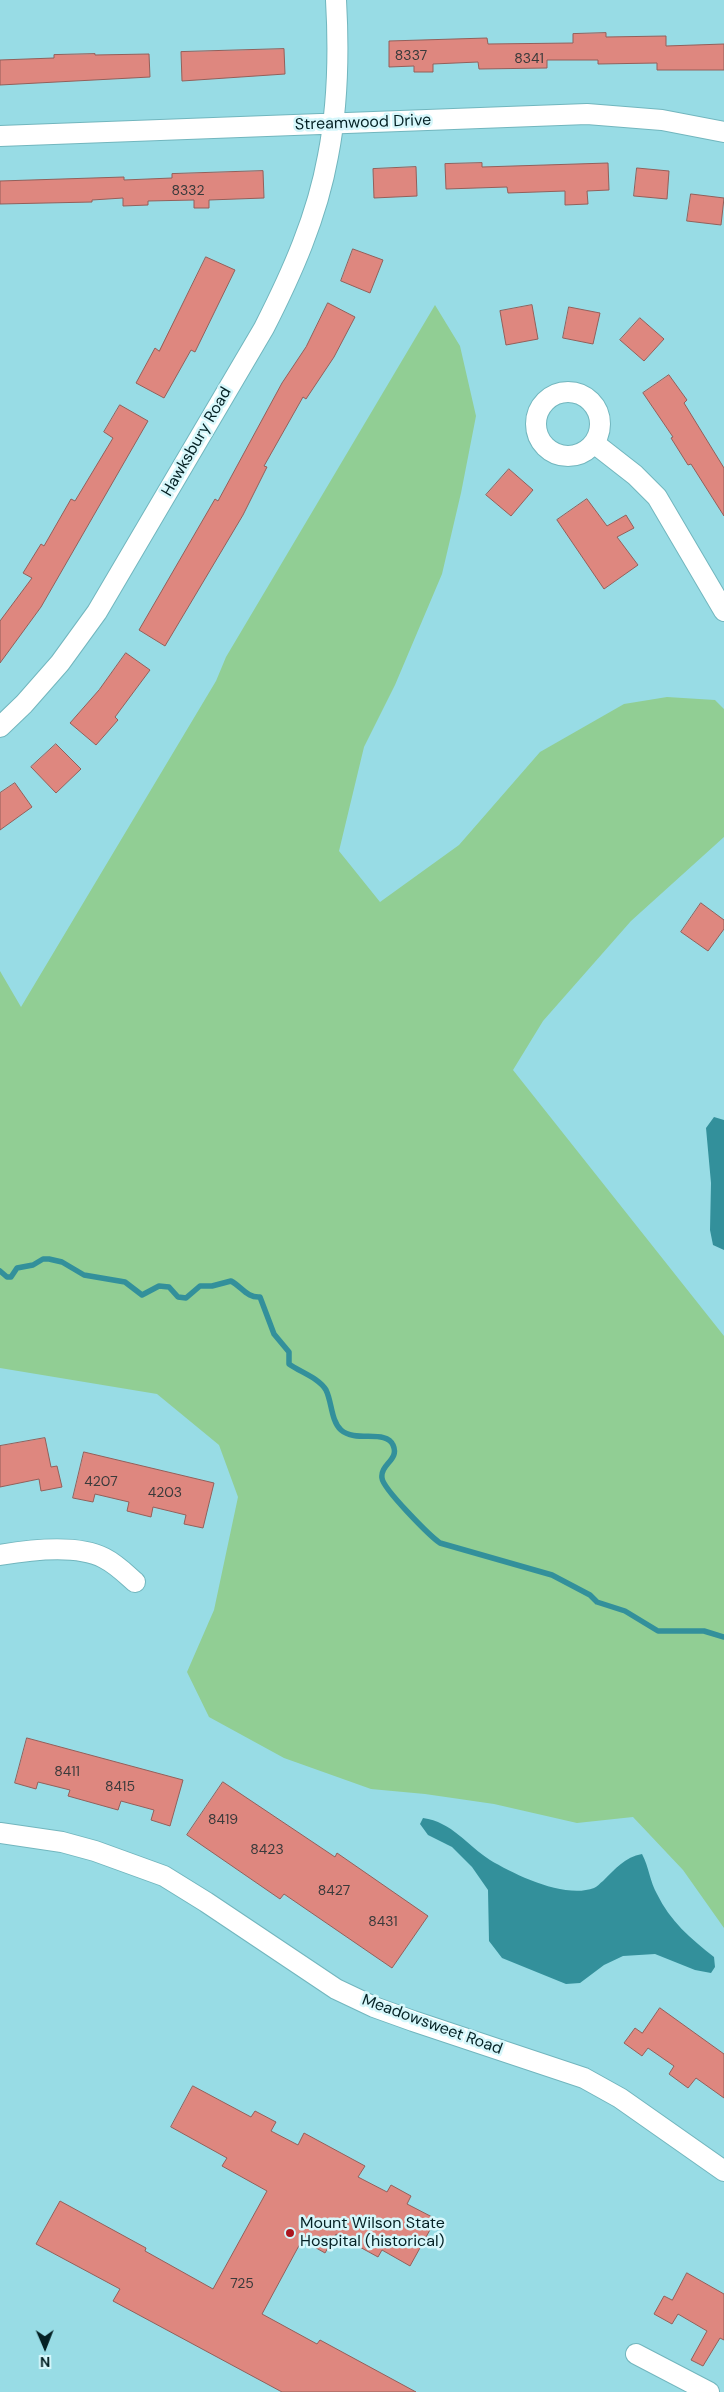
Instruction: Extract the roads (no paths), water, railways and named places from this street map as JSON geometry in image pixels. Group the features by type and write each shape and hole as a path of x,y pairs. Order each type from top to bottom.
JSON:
{"street":[{"name":"Hawksbury Road","path":"0,727 24,704 60,663 97,612 264,328 286,284 303,242 328,157 334,124 338,57 336,0"},
{"name":"Streamwood Drive","path":"0,136 587,114 662,120 724,132"},
{"path":"594,443 635,475 656,498 724,611"},
{"path":"0,1555 53,1550 80,1552 103,1557 121,1568 135,1582"},
{"name":"Meadowsweet Road","path":"0,1833 24,1835 70,1844 164,1876 336,1989 374,2007 584,2078 620,2098 724,2171"},
{"path":"636,2354 709,2392"}],"water":[{"path":"714,1117 724,1120 724,1250 713,1245 710,1230 711,1183 706,1128"},
{"path":"423,1818 433,1820 451,1829 490,1860 526,1878 555,1888 582,1891 595,1887 625,1861 642,1854 662,1904 682,1929 714,1957 715,1967 711,1973 695,1970 655,1954 623,1956 604,1965 580,1983 566,1984 502,1958 489,1941 488,1890 472,1867 452,1847 428,1835 420,1824"}],"waterway":[{"path":"0,1271 7,1277 11,1277 17,1268 33,1265 43,1259 49,1259 62,1262 84,1275 125,1282 142,1295 159,1286 169,1287 178,1297 186,1298 200,1286 212,1286 231,1281 235,1283 248,1294 260,1297 274,1334 289,1352 289,1364 323,1386 328,1395 335,1422 341,1430 354,1436 384,1438 393,1445 394,1455 382,1473 384,1484 408,1512 440,1543 552,1575 590,1595 597,1602 625,1611 658,1631 704,1631 724,1637"}],"place":[{"name":"Mount Wilson State Hospital (historical)","path":"290,2233"}]}
